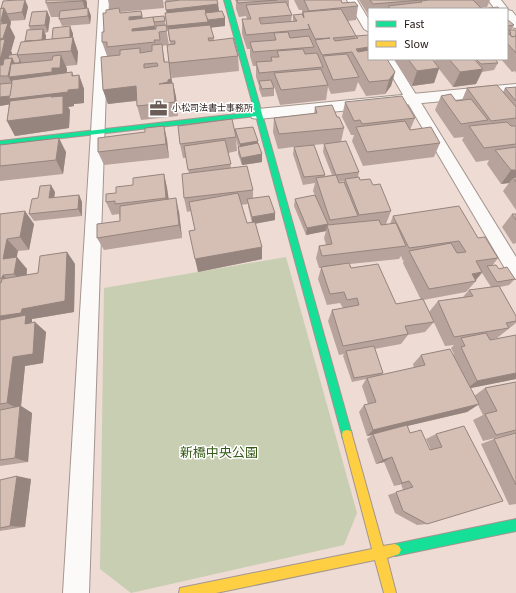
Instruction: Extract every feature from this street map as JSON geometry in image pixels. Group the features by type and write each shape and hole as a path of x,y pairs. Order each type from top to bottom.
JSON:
{"street":[{"path":"227,0 390,593"},
{"path":"494,0 501,8"},
{"path":"508,15 516,24"},
{"path":"0,143 258,114 516,89"},
{"path":"185,593 379,552 516,526"}],"lane":[{"path":"76,593 104,0"},
{"path":"352,0 368,26"},
{"path":"389,60 516,272"}],"green space":[{"name":"新橋中央公園","path":"286,257 357,513 344,545 131,593 100,569 104,288"}],"building":[{"path":"25,0 22,12 7,14 4,8 1,9 3,1"},
{"path":"46,0 82,0 82,1 46,3"},
{"path":"180,0 217,0 218,4 166,10 165,2"},
{"path":"237,0 277,0 238,3"},
{"path":"304,0 341,0 342,3 355,2 358,6 309,11"},
{"path":"370,0 422,0 373,4"},
{"path":"473,0 481,8 390,8 388,6 422,2 421,1"},
{"path":"286,2 292,15 259,18 261,24 297,21 293,15 302,14 304,18 303,12 341,9 356,36 368,35 368,47 356,49 358,52 368,50 368,60 388,60 395,72 389,80 369,82 352,52 322,55 315,40 330,38 315,39 308,24 310,29 246,35 242,19 251,19 246,5","holes":["356,36 358,38 335,41 333,38"]},
{"path":"4,8 1,21 0,21 0,9"},
{"path":"88,8 88,16 59,19 60,11"},
{"path":"119,8 120,13 141,11 142,16 129,17 129,20 153,17 155,26 132,29 132,31 156,29 156,26 166,25 167,31 159,32 160,40 154,40 155,42 107,47 107,42 102,42 102,32 104,32 103,13 106,13 106,10"},
{"path":"205,9 208,22 167,26 165,13"},
{"path":"47,11 45,25 29,26 32,12"},
{"path":"222,11 225,18 208,20 205,13"},
{"path":"164,16 165,21 154,22 153,17"},
{"path":"508,20 514,25 508,26"},
{"path":"8,23 3,38 0,39 0,24"},
{"path":"210,25 214,38 208,38 209,41 233,38 238,56 169,63 167,45 175,44 175,41 170,41 168,29"},
{"path":"70,26 70,38 52,39 53,28"},
{"path":"43,29 42,40 25,41 27,30"},
{"path":"509,30 516,30 516,36 512,37"},
{"path":"288,32 290,38 309,36 314,47 253,52 250,42 276,40 274,33"},
{"path":"508,34 512,37 516,36 516,53 508,44"},
{"path":"73,37 71,51 17,55 21,42"},
{"path":"5,39 1,57 0,57 0,40"},
{"path":"162,44 164,62 169,62 171,79 168,80 168,82 159,84 173,83 175,102 137,106 136,86 103,90 101,57 120,55 120,50 140,48 140,53 152,51 152,45","holes":["157,63 158,66 144,68 144,64"]},
{"path":"303,49 305,54 317,53 323,67 259,73 256,62 272,61 271,57 279,57 277,51"},
{"path":"18,54 17,55 20,60 19,63 14,63 12,58 8,59 9,55"},
{"path":"347,54 359,77 333,80 323,56"},
{"path":"61,55 60,68 52,68 52,72 9,77 11,64 52,60 53,56"},
{"path":"12,58 8,76 0,76 0,65 3,65 4,59"},
{"path":"409,60 433,60 439,68 417,71"},
{"path":"450,60 475,60 483,69 460,72"},
{"path":"477,60 496,60 498,63 481,64"},
{"path":"321,69 328,85 281,90 274,73"},
{"path":"72,72 72,76 79,75 79,89 68,90 68,92 9,99 12,80"},
{"path":"271,80 274,88 262,89 259,81"},
{"path":"12,83 10,96 0,97 0,84"},
{"path":"497,85 516,107 516,118 491,121 467,88"},
{"path":"516,87 516,101 505,88"},
{"path":"451,94 456,101 471,99 488,120 461,124 441,96"},
{"path":"52,96 51,97 63,96 63,114 7,121 10,101"},
{"path":"402,96 415,118 362,124 360,120 354,121 345,102"},
{"path":"332,105 344,128 279,134 274,118 317,113 315,107"},
{"path":"232,119 236,137 180,144 178,126"},
{"path":"405,121 410,130 431,127 440,143 367,152 356,127"},
{"path":"507,122 511,126 516,126 516,144 484,148 469,126"},
{"path":"164,126 166,144 98,152 98,138 145,132 145,128"},
{"path":"253,127 258,141 240,144 235,129"},
{"path":"59,138 56,160 0,166 0,145"},
{"path":"225,140 231,164 188,170 184,146"},
{"path":"346,141 359,172 336,175 324,144"},
{"path":"258,143 262,154 241,158 238,147"},
{"path":"314,145 325,175 304,177 294,147"},
{"path":"516,147 516,170 511,170 495,150"},
{"path":"247,166 253,190 184,198 182,174"},
{"path":"164,174 166,198 115,204 115,201 106,202 106,194 116,193 116,187 133,185 133,178"},
{"path":"336,175 339,183 344,182 358,216 330,220 316,178"},
{"path":"359,177 360,180 370,179 373,185 380,184 391,211 359,215 345,179"},
{"path":"51,185 49,198 79,195 78,209 29,214 32,199 38,198 40,186"},
{"path":"238,193 247,223 255,222 262,247 195,259 189,231 195,230 189,202"},
{"path":"315,195 328,224 307,228 295,199"},
{"path":"269,196 275,213 252,217 247,199"},
{"path":"176,198 179,225 97,238 97,224 120,221 120,206"},
{"path":"459,206 478,238 485,237 498,258 476,261 482,272 472,274 476,281 429,289 409,251 451,243 457,253 466,252 459,241 409,248 393,216"},
{"path":"25,211 20,237 7,239 3,259 17,257 14,274 3,275 2,278 0,278 0,214"},
{"path":"512,214 516,214 516,220"},
{"path":"379,220 381,225 396,223 406,246 322,256 319,246 332,244 327,225"},
{"path":"67,252 65,301 22,309 21,313 0,316 0,283 2,279 38,273 40,256"},
{"path":"349,263 351,268 378,264 396,304 423,299 434,322 405,326 408,334 343,346 332,310 359,305 357,298 347,300 344,292 330,294 321,267"},
{"path":"496,265 499,269 507,267 515,279 497,282 487,266"},
{"path":"499,286 516,316 516,321 506,323 509,328 454,337 438,301 473,296 469,290"},
{"path":"26,315 25,324 35,322 33,354 13,357 7,403 0,404 0,320"},
{"path":"486,333 490,340 516,335 516,373 477,381 461,347 465,346 461,338"},
{"path":"374,346 383,373 354,378 346,351"},
{"path":"450,349 479,404 373,430 364,405 376,402 367,378 425,365 421,355"},
{"path":"516,382 516,430 496,435 485,414 497,411 485,388"},
{"path":"20,406 15,458 0,460 0,410"},
{"path":"407,425 410,433 421,430 430,450 442,447 436,434 464,426 503,501 427,524 403,511 396,492 413,487 409,481 402,483 392,457 383,460 373,434"},
{"path":"516,433 516,485 494,439"},
{"path":"17,476 10,526 0,528 0,480"}],"traffic: fast":[{"path":"227,0 347,435"},
{"path":"0,143 258,114"},
{"path":"395,550 516,525"}],"traffic: slow":[{"path":"347,435 390,593"},
{"path":"185,593 395,550"}],"place":[{"name":"小松司法書士事務所","path":"159,108"}]}
